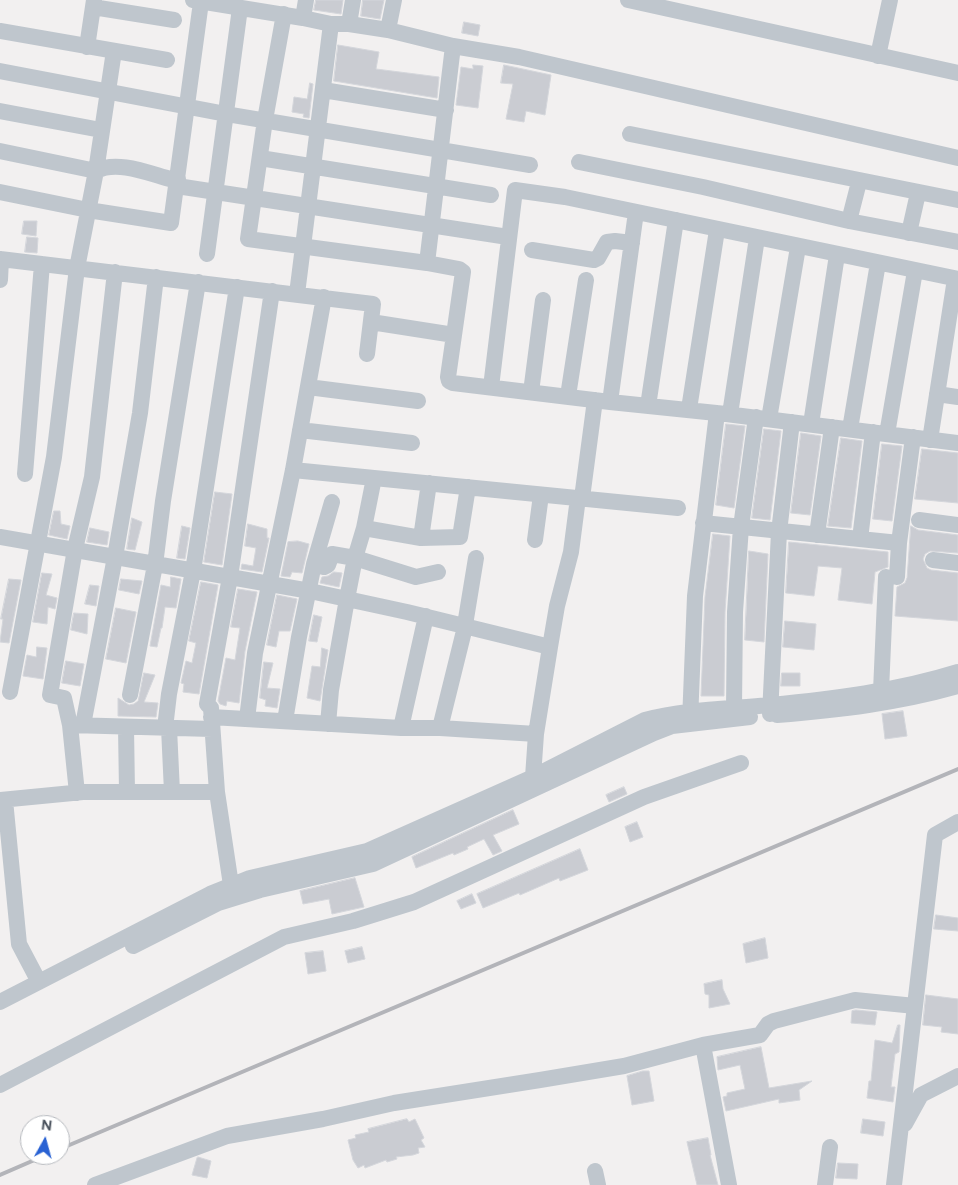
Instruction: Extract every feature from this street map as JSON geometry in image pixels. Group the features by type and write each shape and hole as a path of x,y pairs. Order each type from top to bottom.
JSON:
{"street":[{"path":"303,18 306,0"},
{"path":"348,24 353,0"},
{"path":"388,30 394,0"},
{"path":"630,0 958,73"},
{"path":"878,56 890,0"},
{"path":"0,192 88,210 171,223 197,1 218,2 240,8 265,6 284,14 331,24 348,24 388,30 453,46 519,57 958,158"},
{"path":"87,47 94,4 138,7 174,20"},
{"path":"207,254 240,8"},
{"path":"284,14 265,120 248,238 460,269 463,272 448,377 449,381 453,383 724,413 958,443"},
{"path":"297,294 331,24"},
{"path":"0,30 167,60"},
{"path":"427,263 453,46"},
{"path":"10,692 54,457 77,268 96,171 114,51"},
{"path":"0,71 226,114 530,165"},
{"path":"323,90 446,110"},
{"path":"0,111 101,130"},
{"path":"630,134 859,182 958,200"},
{"path":"0,152 96,171 105,166 122,168 216,192 508,237"},
{"path":"260,158 491,195"},
{"path":"579,162 703,187 849,221 958,242"},
{"path":"849,221 859,182"},
{"path":"491,387 515,190 565,197 957,279 951,355 937,394 930,440"},
{"path":"909,233 918,193"},
{"path":"532,777 536,734 556,606 572,552 580,498 602,401 632,243 636,212"},
{"path":"648,406 676,220"},
{"path":"689,409 717,230"},
{"path":"690,718 695,596 703,523 757,238"},
{"path":"532,250 594,260 598,258 607,242 632,243"},
{"path":"734,708 735,612 742,527 798,247"},
{"path":"811,424 836,255"},
{"path":"0,280 1,259 373,304 367,354"},
{"path":"850,429 878,263"},
{"path":"25,474 42,264"},
{"path":"860,539 880,433 915,271"},
{"path":"76,725 64,698 50,695 75,549 92,477 115,272"},
{"path":"77,793 76,725 115,557 140,413 156,277"},
{"path":"568,396 586,280"},
{"path":"130,695 155,565 163,501 198,282"},
{"path":"172,792 168,728 169,694 193,571 237,287"},
{"path":"233,891 217,792 211,708 207,704 230,578 272,291"},
{"path":"247,719 255,653 293,470 324,297"},
{"path":"531,392 543,300"},
{"path":"371,322 454,335"},
{"path":"308,387 418,401"},
{"path":"937,394 958,397"},
{"path":"771,710 779,532 792,422"},
{"path":"817,535 832,427"},
{"path":"300,430 412,443"},
{"path":"881,691 891,577 899,543 913,437"},
{"path":"293,470 678,508"},
{"path":"328,724 331,690 347,599 374,478"},
{"path":"421,538 429,483"},
{"path":"364,528 421,538 460,537 468,487"},
{"path":"535,540 540,494"},
{"path":"285,721 314,564 332,502"},
{"path":"919,520 958,525"},
{"path":"703,523 899,543"},
{"path":"0,537 310,591 426,616 550,647"},
{"path":"314,564 324,567 328,565 332,554 355,558 416,577 438,572"},
{"path":"440,728 464,631 476,558"},
{"path":"933,560 958,563"},
{"path":"401,728 426,616"},
{"path":"0,1015 218,903 250,878 368,851 532,777 645,720 661,715 690,718 771,710 924,683 958,672"},
{"path":"0,1002 210,894 373,864 690,718 734,708 837,710 937,692 958,686"},
{"path":"76,725 168,728 247,719 536,734"},
{"path":"126,727 127,792"},
{"path":"0,1086 284,937 354,921 414,902 644,797 741,763"},
{"path":"39,982 19,944 3,800 77,793 217,792"},
{"path":"894,1185 935,835 958,822"},
{"path":"95,1185 227,1136 323,1119 394,1103 624,1066 703,1045 760,1035 768,1024 774,1021 855,1000 915,1006"},
{"path":"703,1045 730,1185"},
{"path":"900,1133 920,1095 958,1076"},
{"path":"825,1185 830,1147"}],"building":[{"path":"316,0 343,0 341,14 314,10"},
{"path":"363,0 384,0 380,19 361,16"},
{"path":"464,22 480,25 478,36 462,33"},
{"path":"338,45 379,52 376,69 439,77 437,98 334,81"},
{"path":"473,65 483,66 478,108 456,105 461,67 473,69"},
{"path":"504,65 551,75 545,115 526,111 524,122 506,119 513,84 501,83"},
{"path":"310,83 313,84 309,118 303,117 304,114 292,112 294,97 307,99"},
{"path":"24,221 37,221 36,236 22,234"},
{"path":"27,237 38,238 37,253 25,252"},
{"path":"726,424 745,426 734,508 716,505"},
{"path":"764,429 781,431 770,520 752,518"},
{"path":"801,433 821,436 810,515 791,513"},
{"path":"841,438 862,441 851,528 828,526"},
{"path":"882,444 902,446 892,521 873,519"},
{"path":"922,449 958,453 958,503 915,499"},
{"path":"215,492 232,494 222,565 204,562"},
{"path":"54,511 60,511 61,524 70,526 67,539 49,535"},
{"path":"132,518 142,522 135,550 127,549"},
{"path":"248,524 267,529 267,538 269,538 262,572 241,569 242,564 253,566 256,548 245,546"},
{"path":"182,526 190,528 185,559 177,558"},
{"path":"911,526 918,530 958,535 958,553 930,551 925,554 923,559 927,568 931,570 958,573 958,621 895,616 897,587 905,583 907,578"},
{"path":"90,528 109,532 107,545 87,542"},
{"path":"713,534 730,536 725,612 724,696 701,696 705,597"},
{"path":"298,541 309,544 302,573 292,572 290,577 281,576 288,542"},
{"path":"789,542 888,552 888,567 875,572 872,604 838,600 842,568 818,566 814,596 786,593"},
{"path":"749,551 768,554 764,642 745,640"},
{"path":"334,572 342,573 339,587 320,583 322,577"},
{"path":"42,573 52,574 46,595 57,598 55,609 48,607 47,624 33,622"},
{"path":"171,577 181,579 176,608 165,607 157,647 150,646 161,585 170,587"},
{"path":"9,579 21,580 9,643 0,642 3,619 1,619"},
{"path":"121,579 142,581 139,594 119,590"},
{"path":"201,582 218,585 199,694 183,692 184,684 181,683 186,661 192,663 196,643 189,641"},
{"path":"90,585 99,586 96,606 85,604"},
{"path":"238,589 257,592 245,651 239,703 227,701 226,706 218,701 226,658 235,660 240,628 231,627"},
{"path":"277,595 297,599 290,631 279,631 276,647 267,645"},
{"path":"116,608 136,612 126,663 106,659"},
{"path":"74,613 88,614 87,634 71,630"},
{"path":"314,615 322,617 317,642 309,641"},
{"path":"785,621 816,624 814,650 783,647"},
{"path":"37,647 47,648 43,679 23,676 27,655 36,657"},
{"path":"322,648 328,650 320,701 307,698 312,666 320,667"},
{"path":"66,661 84,664 80,686 62,683"},
{"path":"264,662 273,663 267,688 280,689 277,708 265,706 266,700 260,698"},
{"path":"144,673 155,675 144,702 158,703 156,717 118,716 118,698 129,705 138,701"},
{"path":"782,673 800,673 800,686 781,686"},
{"path":"903,711 907,736 885,739 882,714"},
{"path":"624,787 627,794 609,802 606,795"},
{"path":"513,810 519,824 493,835 502,851 493,855 484,839 454,855 453,853 416,868 412,857"},
{"path":"637,822 643,837 630,842 625,827"},
{"path":"580,849 588,870 560,881 559,878 483,908 477,894"},
{"path":"355,878 364,907 332,914 329,899 303,904 300,891"},
{"path":"472,894 476,903 461,909 457,901"},
{"path":"936,915 958,918 958,931 934,929"},
{"path":"765,938 768,958 746,963 743,944"},
{"path":"362,947 365,959 348,963 345,951"},
{"path":"323,951 326,971 308,974 305,953"},
{"path":"722,980 723,989 730,1004 709,1008 709,995 705,994 704,984"},
{"path":"926,995 958,999 958,1034 941,1032 942,1027 923,1025"},
{"path":"852,1011 877,1012 875,1025 851,1023"},
{"path":"898,1025 900,1025 899,1052 895,1054 891,1087 895,1087 893,1102 867,1098 869,1081 871,1081 875,1040 892,1043"},
{"path":"761,1047 769,1088 812,1081 799,1090 800,1100 779,1103 779,1099 726,1111 723,1097 727,1096 727,1093 745,1089 740,1065 718,1070 717,1057"},
{"path":"649,1071 654,1101 632,1105 627,1076"},
{"path":"407,1119 409,1122 415,1119 424,1138 421,1140 425,1147 418,1148 419,1153 396,1157 397,1159 387,1162 386,1160 365,1168 364,1165 358,1168 353,1160 348,1140 356,1138 355,1135 369,1132 368,1129"},
{"path":"863,1119 885,1122 883,1136 861,1133"},
{"path":"708,1138 710,1155 718,1185 697,1185 687,1142"},
{"path":"198,1157 211,1161 207,1178 192,1175"},
{"path":"838,1163 858,1164 857,1179 836,1178"}],"railway":[{"path":"70,1145 958,769"},
{"path":"0,1175 23,1165"}]}
